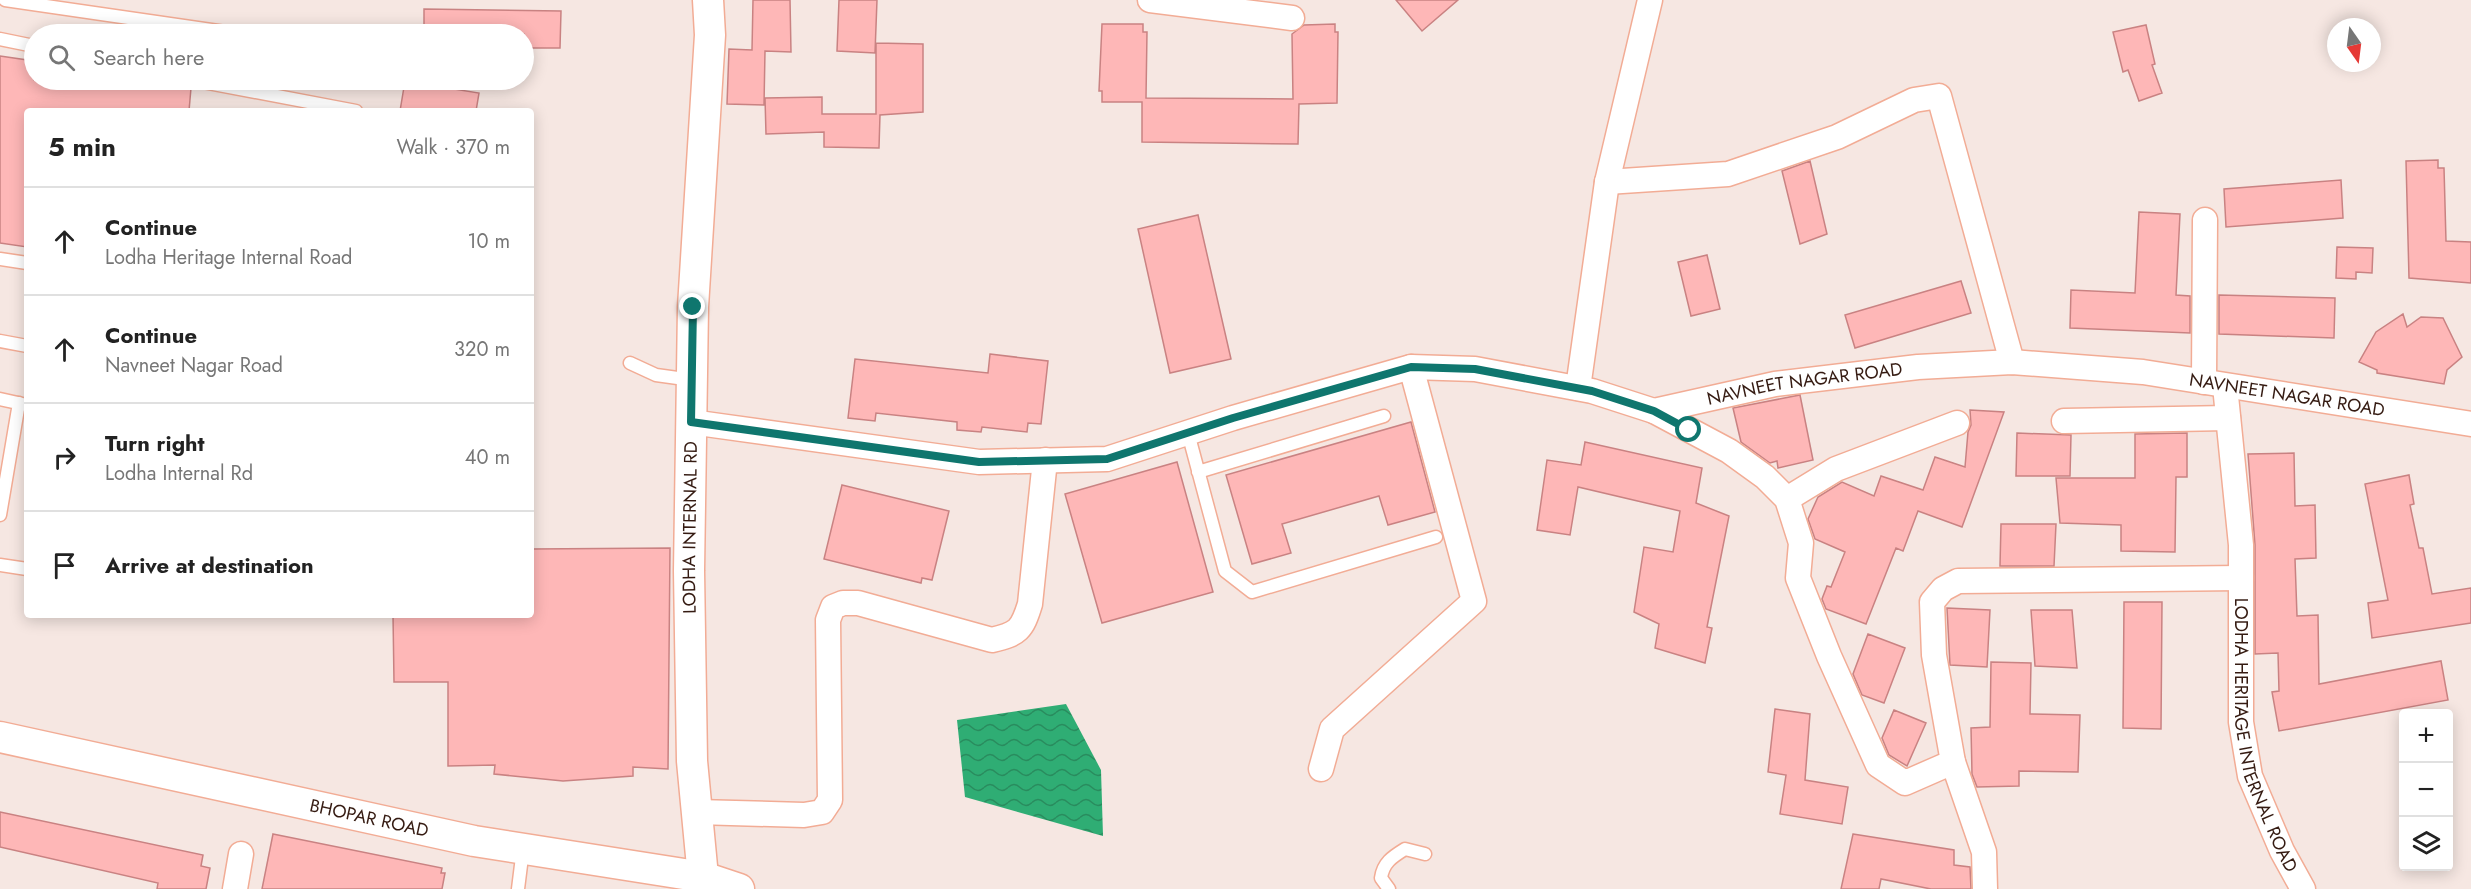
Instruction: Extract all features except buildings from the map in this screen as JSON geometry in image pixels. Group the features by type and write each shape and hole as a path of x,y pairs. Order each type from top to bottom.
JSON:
{"street":[{"name":"LODHA INTERNAL RD","path":"703,877 692,761 689,595 693,307 711,35 708,0"},
{"path":"1150,0 1292,18"},
{"path":"1578,388 1607,182 1650,0"},
{"path":"1607,182 1728,174 1837,137 1914,100 1939,96 2012,362"},
{"name":"LODHA HERITAGE INTERNAL ROAD","path":"2205,220 2214,384 2228,418 2241,545 2241,722 2250,776 2282,851 2303,889"},
{"name":"NAVNEET NAGAR ROAD","path":"691,422 979,462 1107,459 1411,367 1475,369 1578,388 1654,411 1775,384 1918,367 2012,362 2143,372 2471,424"},
{"path":"1321,769 1332,729 1474,601 1411,367"},
{"path":"1654,411 1729,452 1765,477 1787,499 1801,543 1798,578 1878,765 1905,783 1953,762"},
{"path":"2064,421 2228,418"},
{"path":"1787,499 1836,469 1957,423"},
{"path":"697,812 804,815 822,812 830,800 828,620 833,607 843,603 858,603 992,640 1014,635 1024,622 1030,604 1045,460"},
{"name":"LODHA HERITAGE INTERNAL ROAD","path":"1985,889 1984,852 1953,762 1934,655 1932,602 1943,589 1958,581 2241,578"},
{"name":"BHOPAR ROAD","path":"0,737 474,841 703,877 739,889"},
{"path":"235,889 241,854"}],"lane":[{"path":"5,0 171,24"},
{"path":"0,39 24,44"},
{"path":"274,90 344,108"},
{"path":"0,259 24,262"},
{"path":"0,341 24,345"},
{"path":"630,363 656,375 692,380"},
{"path":"0,399 23,404 0,515"},
{"path":"1198,472 1383,416"},
{"path":"1188,433 1225,571 1252,592 1436,537"},
{"path":"0,565 24,569"},
{"path":"518,889 523,849"},
{"path":"1389,889 1381,878 1382,869 1390,858 1405,849 1425,854"}],"water":[{"path":"1066,704 1101,770 1103,836 965,797 957,720"}],"route":[{"path":"693,307 691,422 979,462 1107,459 1233,418 1411,367 1475,369 1592,391 1654,411 1689,430"}]}
